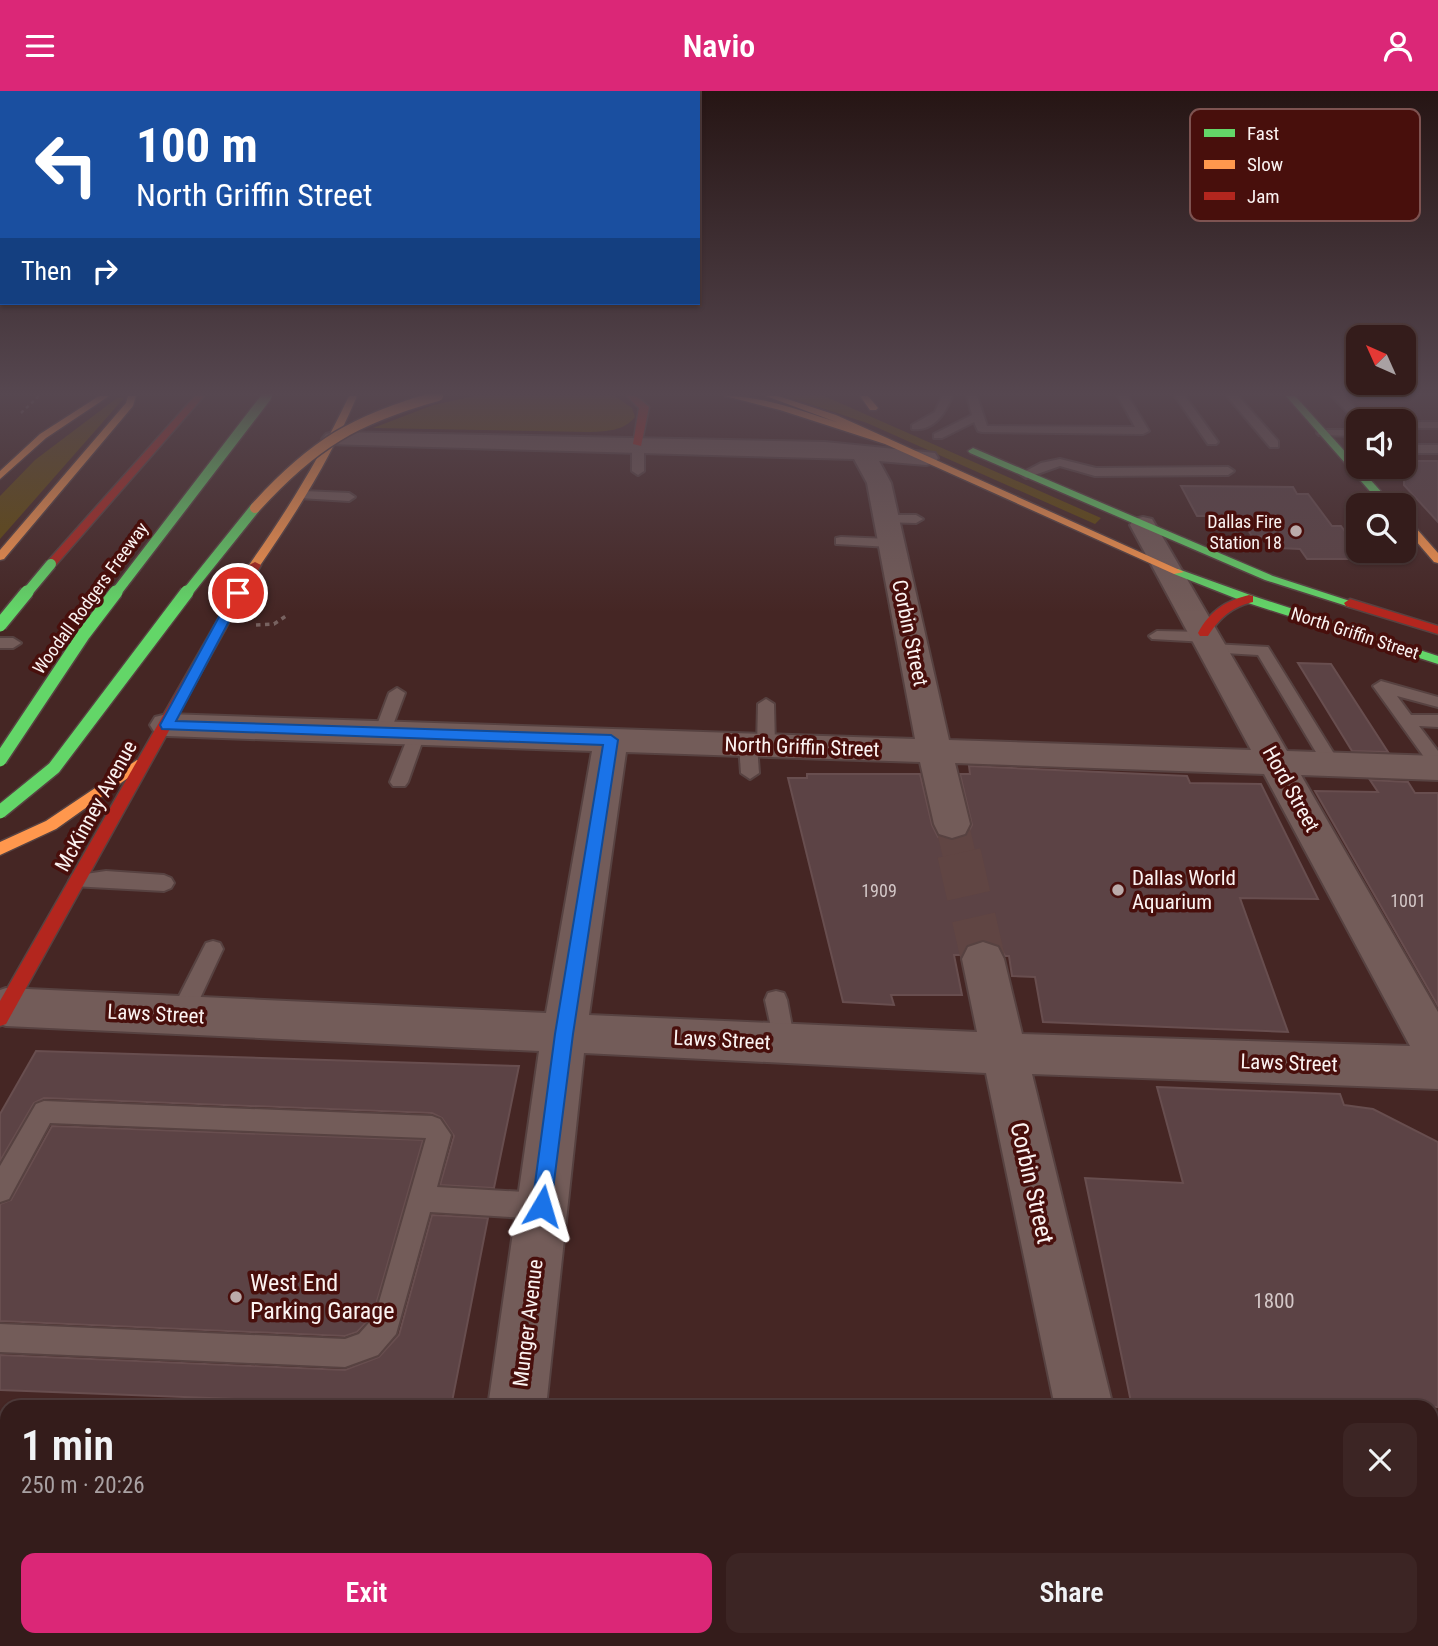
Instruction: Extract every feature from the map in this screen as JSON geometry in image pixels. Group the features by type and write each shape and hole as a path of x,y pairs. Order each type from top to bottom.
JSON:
{"main road":[{"path":"0,557 75,469"},
{"path":"0,625 136,469"},
{"name":"Woodall Rodgers Freeway","path":"0,760 84,634 211,469"},
{"path":"0,812 54,768 226,541 291,469"},
{"name":"McKinney Avenue","path":"2,1011 79,881 261,554 303,495 318,469"},
{"name":"North Griffin Street","path":"949,469 1166,567 1249,599 1438,660"},
{"name":"North Griffin Street","path":"1013,469 1269,578 1438,631"},
{"path":"1355,469 1377,493"},
{"path":"1416,535 1438,560"},
{"path":"51,541 51,564"},
{"path":"1208,640 1210,618 1220,609 1249,599"},
{"path":"0,849 51,825 144,760"}],"street":[{"name":"Corbin Street","path":"871,469 879,483 952,824"},
{"path":"879,483 901,469"},
{"name":"Hord Street","path":"1143,525 1438,1054"},
{"name":"North Griffin Street","path":"167,725 611,740 754,754 935,751 1332,765 1438,766"},
{"name":"Munger Avenue","path":"518,1400 564,1034 611,740"},
{"name":"Corbin Street","path":"983,959 1082,1400"},
{"name":"Laws Street","path":"2,1011 181,1015 1003,1053 1438,1068"}],"lane":[{"path":"1026,474 1036,469"},
{"path":"1089,469 1096,472 1228,471"},
{"path":"303,495 349,497"},
{"path":"841,541 888,531 916,519"},
{"path":"1157,636 1208,640 1263,650 1332,765"},
{"path":"1438,702 1381,685 1438,766"},
{"path":"382,733 397,694"},
{"path":"754,754 766,704"},
{"path":"1407,720 1438,721"},
{"path":"399,782 417,734"},
{"path":"79,881 164,883"},
{"path":"181,1015 213,949"},
{"path":"776,1000 784,1043"},
{"path":"0,1190 10,1153 44,1112 432,1127 439,1135 386,1324 368,1345 345,1353 0,1338"},
{"path":"422,1199 542,1206"}],"path":[{"path":"249,622 254,625 274,624 289,614"}],"shaded area":[{"path":"27,469 62,469 0,539 0,496"},
{"path":"970,469 989,469 1101,518 1095,524"}],"building":[{"path":"1416,469 1438,469 1438,522 1416,498 1416,493 1411,493 1404,485 1404,479 1416,479"},
{"name":"Dallas Fire Station 18","path":"1181,486 1293,487 1297,494 1308,494 1332,526 1341,526 1346,533 1346,559 1307,559 1300,549 1279,548 1272,537 1252,536 1246,527 1224,526 1218,516 1197,516"},
{"path":"1298,663 1331,664 1388,752 1352,751"},
{"name":"Dallas World Aquarium","path":"969,766 1187,776 1190,783 1261,784 1318,899 1240,898 1288,1032 1043,1022 1035,977 1012,976 1009,956 1005,956 999,945 984,940 967,945 961,955 954,955 962,995 891,995 894,1005 843,1002 788,778 807,778 807,774 920,774 932,825 938,837 953,841 966,837 972,825 960,774 970,774"},
{"path":"1370,780 1408,782 1415,793 1438,793 1438,1006 1315,791 1378,792"},
{"path":"36,1051 519,1066 494,1188 440,1185 454,1136 442,1118 432,1113 44,1098 34,1103 0,1161 0,1114"},
{"path":"1157,1087 1340,1094 1344,1105 1373,1109 1438,1142 1438,1400 1131,1400 1085,1178 1183,1183"},
{"path":"52,1126 423,1140 373,1315 357,1332 345,1336 0,1321 0,1204 11,1200"},
{"path":"432,1215 488,1218 452,1400 265,1400 0,1390 0,1355 345,1370 379,1357 399,1335"}],"tunnel":[{"path":"952,824 959,854"},
{"path":"959,853 983,959"}],"traffic: fast":[{"path":"0,760 84,634 211,469"},
{"path":"1014,469 1269,578 1350,603"},
{"path":"1355,469 1377,493"},
{"path":"0,812 54,768 226,541 255,508"},
{"path":"0,625 51,564"},
{"path":"1178,572 1249,599 1438,660"}],"traffic: slow":[{"path":"0,476 8,469"},
{"path":"0,557 75,469"},
{"path":"255,508 293,469"},
{"path":"255,565 303,495 318,469"},
{"path":"948,469 1178,572"},
{"path":"1416,535 1438,560"},
{"path":"0,849 51,825 137,765"}],"traffic: jam":[{"path":"51,564 136,469"},
{"path":"0,1018 255,565"},
{"path":"1204,633 1222,610 1249,599"},
{"path":"1350,603 1438,630"}],"place":[{"name":"Dallas Fire Station 18","path":"1296,531"},
{"name":"Dallas World Aquarium","path":"1118,890"},
{"name":"West End Parking Garage","path":"236,1297"}],"route":[{"path":"238,593 167,725 611,740 564,1034 542,1206"}]}
